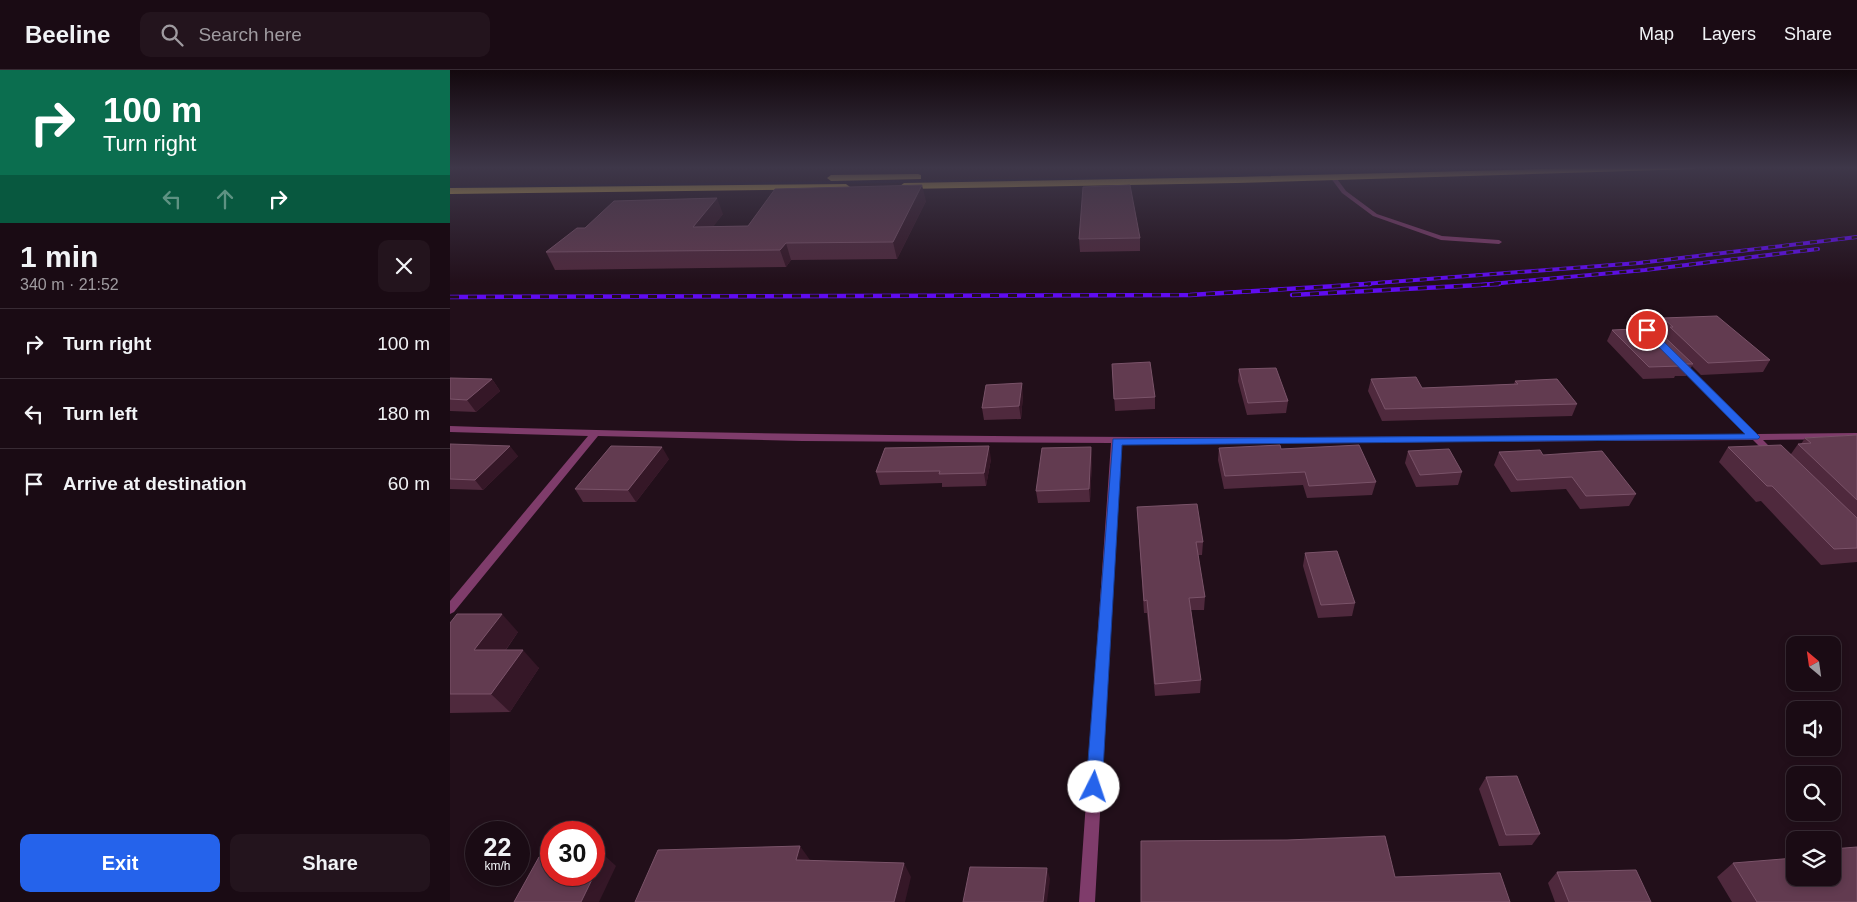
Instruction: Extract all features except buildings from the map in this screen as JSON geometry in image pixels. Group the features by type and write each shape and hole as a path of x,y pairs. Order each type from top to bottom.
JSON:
{"street":[{"path":"1363,206 1375,215 1441,238 1499,242"},
{"path":"1634,316 1660,343"},
{"path":"1674,357 1782,464"},
{"path":"450,429 594,434 1116,442 1857,436"},
{"path":"450,609 594,434"},
{"path":"1087,902 1116,442"}],"railway":[{"path":"1350,285 1639,263 1857,237"},
{"path":"1480,285 1645,270 1818,249"},
{"path":"450,297 1190,295 1370,284"},
{"path":"1292,295 1499,284"}],"route":[{"path":"1094,787 1116,442 1754,437 1647,330"}]}
